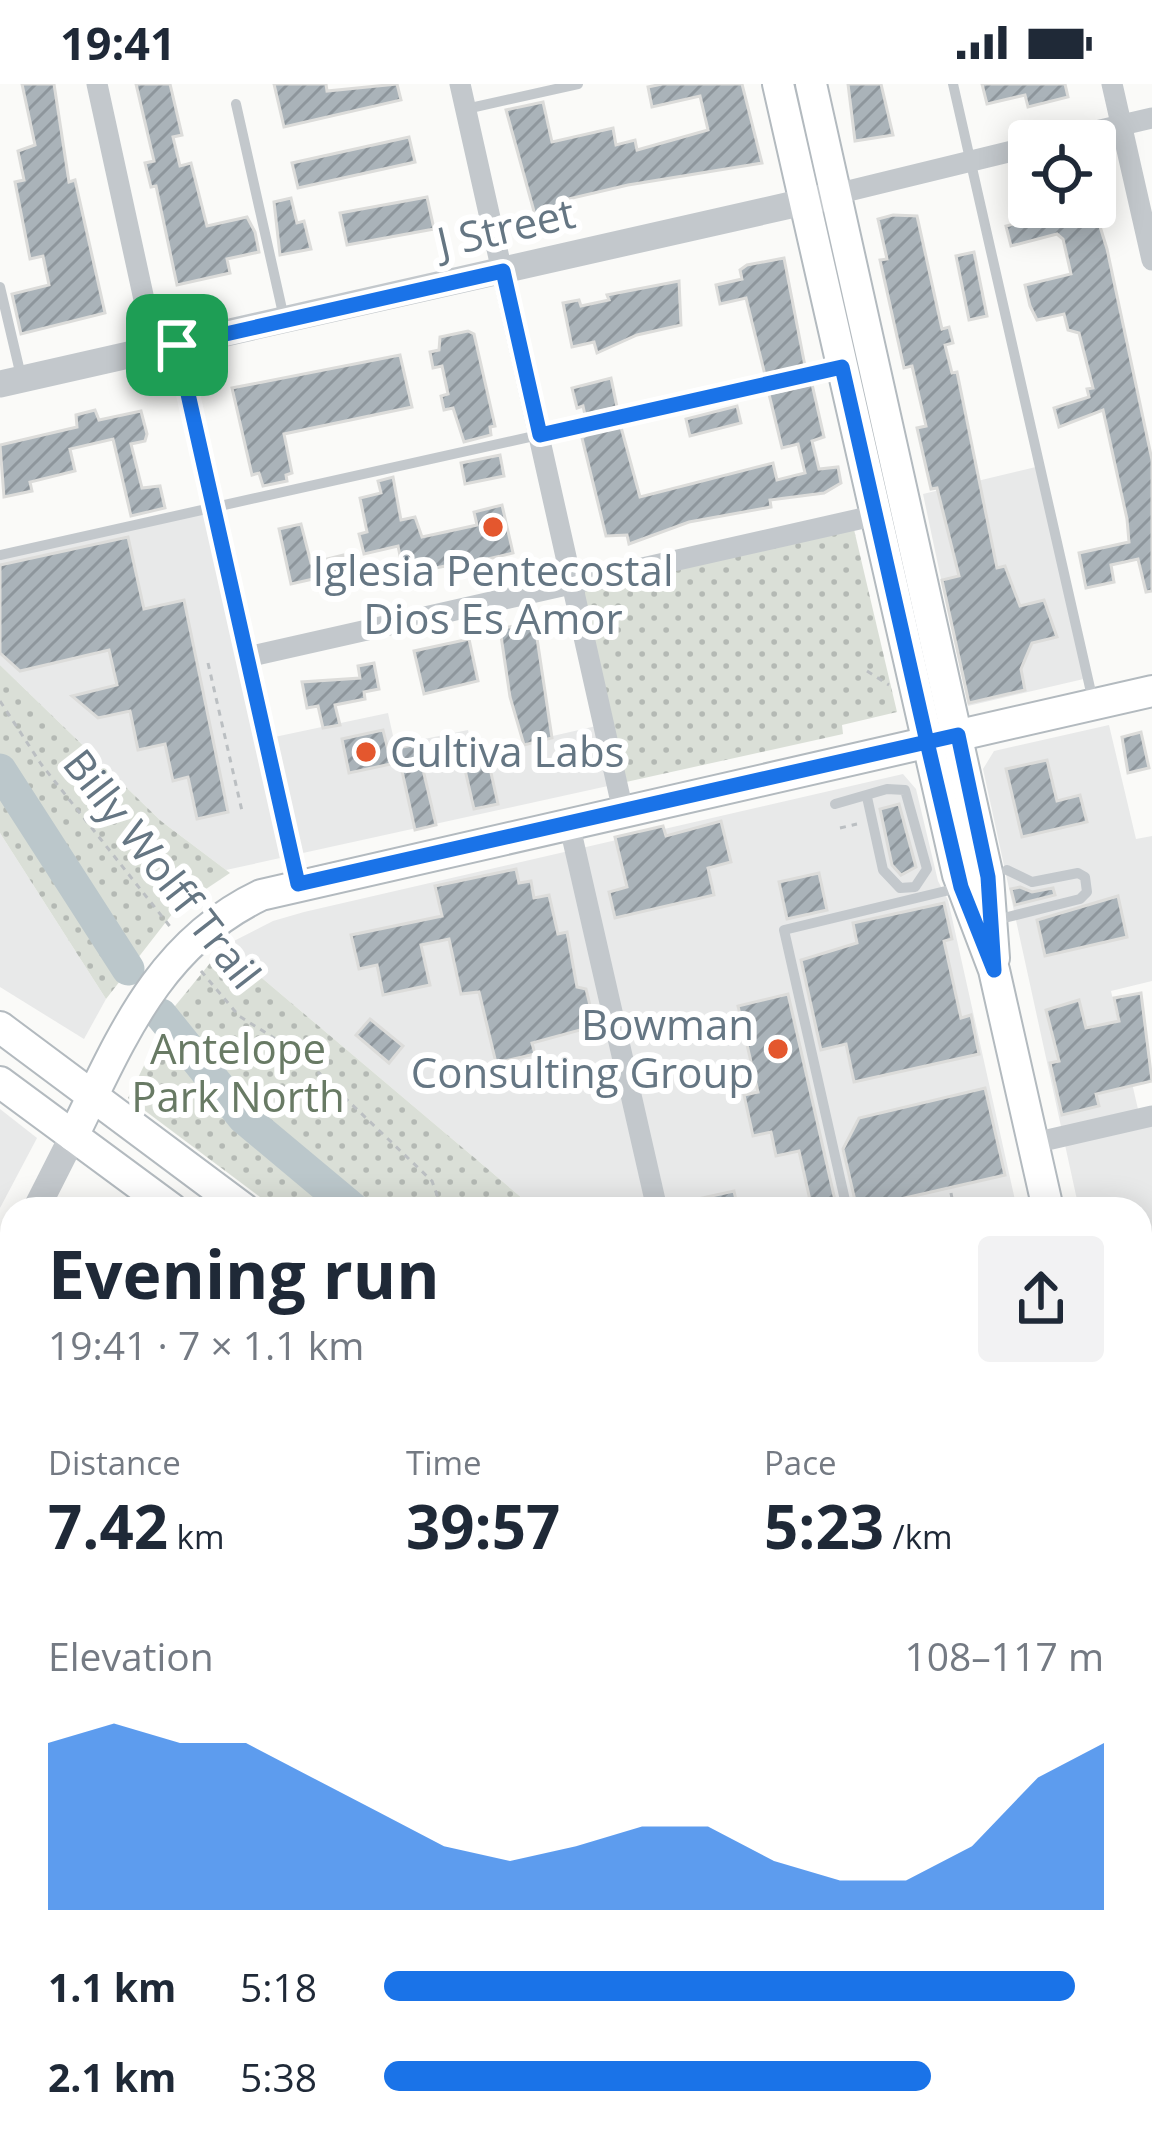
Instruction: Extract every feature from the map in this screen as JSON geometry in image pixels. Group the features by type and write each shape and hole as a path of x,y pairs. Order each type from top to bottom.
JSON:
{"main road":[{"path":"778,84 927,742 985,878 994,970 1045,1197"},
{"path":"811,84 958,735 993,921 994,970"},
{"path":"73,1136 145,995 184,946 244,903 298,884 1152,691"},
{"path":"0,1027 228,1197"},
{"path":"0,1082 156,1197"}],"street":[{"path":"98,84 166,347 214,508 298,884"},
{"path":"460,84 623,811"},
{"path":"1112,84 1152,260"},
{"path":"1116,126 1152,118"},
{"name":"J Street","path":"11,381 806,203 1008,152"},
{"path":"247,657 877,515"},
{"path":"569,824 654,1197"},
{"path":"1034,1143 1091,1141 1152,1116"},
{"path":"42,1197 73,1136"}],"lane":[{"path":"466,109 578,84"},
{"path":"953,84 1094,704"},
{"path":"236,104 285,321"},
{"path":"0,287 11,381"},
{"path":"0,555 842,367"},
{"path":"835,804 893,788 909,794 927,869 915,887 900,888 886,877 866,797"},
{"path":"844,1197 784,930 985,878 1032,882 1078,873 1085,877 1087,892 1080,899 993,921"}],"path":[{"path":"208,662 242,811"},
{"path":"866,671 896,689"},
{"path":"213,681 222,679"},
{"name":"Billy Wolff Trail","path":"0,701 41,764 239,1016 298,1053 432,1181 438,1197"},
{"path":"227,745 236,742"},
{"path":"841,827 865,822"},
{"path":"950,1193 951,1197"}],"shaded area":[{"path":"1040,466 1088,678 968,706 923,494"},
{"path":"214,508 265,739 388,713 395,745 468,730 474,754 605,724 617,784 226,870 161,821 0,665 0,555"},
{"path":"1109,725 1136,839 1152,836 1152,981 1111,991 1140,1118 1152,1116 1152,1197 1076,1197 983,769 994,751"},
{"path":"903,774 916,789 938,881 948,900 1014,1197 521,1197 224,946 273,921"},
{"path":"0,833 106,999 84,1039 0,987"},
{"path":"0,1109 37,1138 6,1197 0,1197"}],"green space":[{"path":"852,521 897,712 842,725 843,734 617,784 574,585"},
{"name":"Antelope Park North","path":"0,665 161,821 230,873 176,909 106,999 0,833"},
{"name":"Antelope Park North","path":"224,946 521,1197 260,1197 128,1098 171,1011"}],"building":[{"path":"22,84 54,84 69,182 75,180 105,313 21,334 12,294 49,285 43,256 30,259 15,182 24,180 18,151 35,145"},
{"path":"136,84 170,84 182,135 173,137 180,166 191,163 207,226 247,217 255,232 259,252 227,259 230,273 177,285 156,186 151,187 145,163 154,161"},
{"path":"274,84 326,84 327,91 397,84 401,100 284,127"},
{"path":"742,84 762,163 628,185 568,199 571,210 535,215 506,110 543,102 552,142 613,128 616,145 635,140 637,150 708,130 700,96 652,107 648,87"},
{"path":"848,84 881,84 893,135 855,141"},
{"path":"982,84 1065,84 1068,97 1028,107 1025,95 987,104"},
{"path":"409,137 415,162 298,188 292,163"},
{"path":"427,197 434,229 347,245 340,213"},
{"path":"291,198 297,223 304,221 311,249 280,255 274,202"},
{"path":"917,216 942,329 949,327 953,343 945,345 952,373 957,372 997,568 1005,566 1020,606 1044,600 1057,637 1032,643 1021,669 1025,690 969,703 942,580 959,576 937,488 931,489 917,428 926,426 912,366 904,368 880,260 887,259 878,219"},
{"path":"1006,226 1100,228 1152,460 1152,591 1146,592 1138,559 1111,565 1114,582 1086,588 1079,553 1129,542 1103,410 1059,427 1054,408 1089,397 1087,389 1093,388 1079,333 1068,330 1064,314 1037,320 1025,285 1071,274 1063,239 1057,234 1011,246"},
{"path":"974,252 987,316 969,320 956,256"},
{"path":"784,258 805,366 765,375 746,298 720,304 716,285 742,279 740,270 747,265"},
{"path":"679,281 681,325 637,335 597,353 594,342 572,347 563,303 579,300 581,306 609,300 607,295"},
{"path":"474,334 495,426 490,427 491,435 464,442 453,408 444,410 441,396 448,394 442,366 433,368 430,352 439,350 440,337"},
{"path":"400,355 412,407 284,434 292,473 286,475 287,481 263,486 259,473 252,475 232,388"},
{"path":"611,378 617,407 585,415 583,406 577,408 572,388"},
{"path":"812,384 824,437 812,441 819,469 838,467 841,483 824,493 770,500 771,507 689,522 629,544 627,535 606,536 582,438 621,427 640,497 773,463 777,480 805,473 798,444 782,448 769,394"},
{"path":"737,406 741,423 690,436 686,419"},
{"path":"95,410 99,420 141,411 145,441 131,444 142,488 160,486 165,508 131,516 113,439 70,449 75,471 30,482 32,491 4,497 0,445 77,427 76,415"},
{"path":"500,455 504,476 465,484 461,463"},
{"path":"393,477 401,520 415,517 422,537 477,525 474,512 502,505 513,553 449,574 445,566 404,575 398,546 364,554 359,534 367,532 360,498 381,493 378,481"},
{"path":"301,524 311,563 343,555 347,593 327,598 322,577 291,584 279,529"},
{"path":"128,537 144,609 184,600 228,812 197,819 188,777 173,781 165,744 138,750 130,711 98,718 72,696 117,685 109,650 20,671 0,653 0,565"},
{"path":"535,625 552,738 524,745 510,697 500,629"},
{"path":"469,639 478,681 424,694 414,651"},
{"path":"374,663 379,689 364,692 365,699 335,705 340,725 323,728 318,706 307,708 302,682 360,678 358,666"},
{"path":"383,730 388,750 417,744 436,825 415,830 400,762 349,773 342,739"},
{"path":"1141,732 1149,768 1128,773 1122,737"},
{"path":"487,755 498,804 474,809 463,761"},
{"path":"1047,760 1057,801 1080,795 1087,822 1022,837 1006,769"},
{"path":"899,804 916,867 901,875 892,865 880,809"},
{"path":"721,821 731,862 708,868 714,895 615,918 609,892 627,887 615,837 663,826 666,836"},
{"path":"516,869 519,883 531,881 534,898 549,895 558,934 567,932 577,987 586,989 595,1026 532,1043 535,1054 496,1063 479,992 461,994 449,939 421,945 430,985 383,995 377,965 359,969 351,935 442,916 435,886"},
{"path":"819,873 827,910 787,919 779,882"},
{"path":"1053,888 1055,895 1015,905 1011,889 1032,892"},
{"path":"1118,896 1127,937 1045,956 1037,920"},
{"path":"944,903 952,939 944,941 961,1018 971,1015 979,1054 854,1082 846,1044 821,1050 801,960 857,943 853,923"},
{"path":"1141,993 1152,1081 1096,1094 1099,1106 1062,1115 1050,1063 1059,1061 1046,1010 1079,1000 1086,1028 1119,1021 1114,998"},
{"name":"Bowman Consulting Group","path":"788,994 834,1197 809,1197 799,1151 776,1156 771,1132 753,1136 744,1095 758,1092 738,1006"},
{"path":"370,1019 403,1046 389,1063 356,1035"},
{"path":"985,1088 1005,1175 909,1197 854,1197 843,1149 859,1118"}],"waterway":[{"path":"0,770 128,969"},
{"path":"161,1015 243,1117 339,1197"}],"place":[{"name":"Iglesia Pentecostal Dios Es Amor","path":"493,527"},
{"name":"Cultiva Labs","path":"366,752"},
{"name":"Bowman Consulting Group","path":"778,1049"}],"route":[{"path":"177,345 298,884 927,742 961,887 994,970 988,877 958,735 927,742 842,367 540,435 503,271 177,345"}]}
